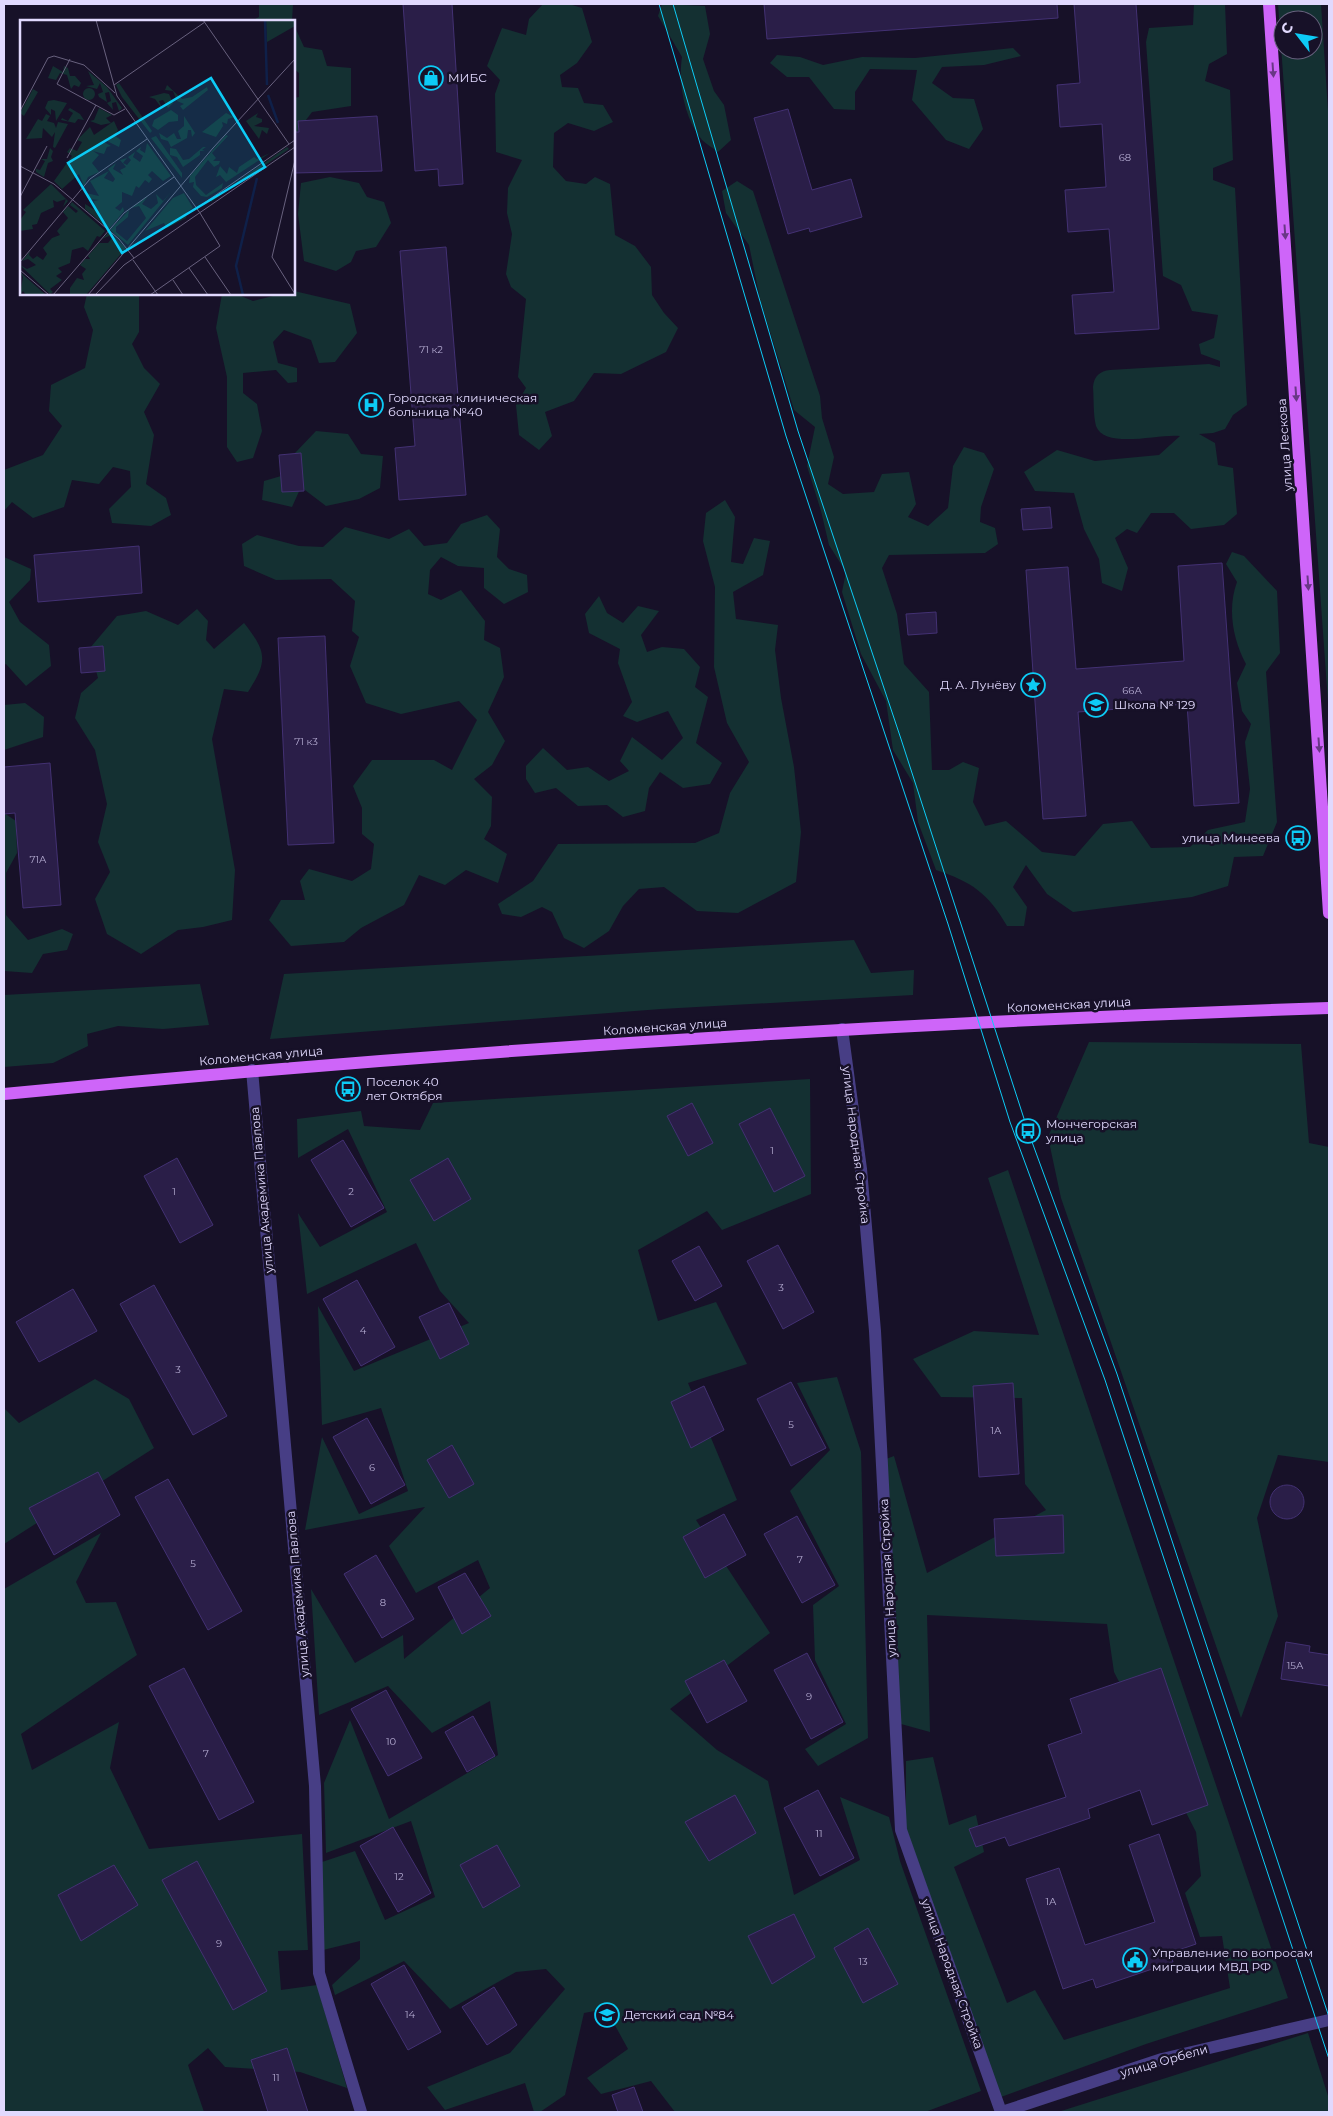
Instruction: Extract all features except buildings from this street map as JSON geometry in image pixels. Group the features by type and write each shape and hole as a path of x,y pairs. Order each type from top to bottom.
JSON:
{"main road":[{"name":"улица Лескова","path":"1269,4 1329,913"},
{"name":"Коломенская улица","path":"4,1094 252,1070 842,1029 1005,1023 1079,1017 1329,1008"}],"street":[{"name":"улица Народная Стройка","path":"842,1029 861,1169 875,1331 901,1830 1001,2112"},
{"name":"улица Академика Павлова","path":"252,1070 315,1786 319,1972 362,2112"},
{"name":"улица Орбели","path":"1001,2112 1162,2059 1329,2020"}],"green space":[{"path":"259,4 293,4 292,20 253,20 259,17"},
{"path":"543,4 569,4 582,8 592,42 577,63 560,75 562,87 578,88 584,103 603,105 613,122 594,131 568,123 554,133 553,167 566,181 586,184 595,177 610,184 615,235 635,246 651,267 652,295 664,313 678,328 666,352 621,374 594,373 574,401 545,412 552,436 539,450 519,435 516,405 526,388 518,377 526,299 511,287 506,274 512,234 507,213 508,188 522,160 496,152 495,94 500,80 487,66 502,28 526,35 529,19"},
{"path":"662,4 705,6 710,34 703,59 714,91 724,105 731,140 718,152 702,140 687,111 682,89 682,57 658,16"},
{"path":"1194,4 1225,4 1227,54 1209,64 1205,81 1230,90 1233,160 1213,168 1213,180 1235,188 1247,405 1233,415 1225,429 1213,433 1199,434 1215,443 1218,465 1233,468 1237,514 1224,525 1191,529 1174,513 1151,513 1137,533 1127,529 1115,538 1128,568 1122,591 1102,583 1099,559 1084,529 1074,493 1035,491 1024,472 1057,450 1095,461 1159,455 1180,436 1122,439 1101,433 1095,421 1093,387 1096,377 1100,373 1110,370 1209,364 1220,367 1220,361 1201,354 1199,344 1214,338 1218,315 1192,311 1181,285 1163,276 1146,42 1149,28 1193,25"},
{"path":"1278,4 1321,4 1321,10 1278,10"},
{"path":"295,27 304,47 322,50 327,66 351,68 351,106 312,112 295,135 295,98 299,97 299,73 295,70"},
{"path":"1323,34 1329,126 1329,716 1282,60 1323,60"},
{"path":"1013,48 1021,56 984,65 942,67 932,83 953,98 974,99 983,129 969,149 946,140 912,100 917,70 870,69 855,92 855,110 834,109 809,77 787,77 770,63 777,55 800,57 823,65 862,57 915,58"},
{"path":"330,177 359,183 367,197 384,202 391,223 376,247 356,251 351,262 336,271 304,261 298,214 301,183"},
{"path":"737,181 753,191 820,396 822,418 834,457 828,484 843,494 874,492 882,474 909,472 916,504 908,517 928,526 948,508 953,466 964,447 984,453 994,469 981,507 980,522 995,528 998,544 985,553 889,555 882,568 897,614 904,664 929,692 932,770 949,770 963,762 979,768 973,802 985,826 1006,821 1042,852 1075,856 1103,824 1132,821 1151,848 1190,847 1208,830 1245,822 1250,789 1245,742 1251,724 1242,711 1237,683 1246,664 1241,655 1233,624 1232,603 1237,582 1226,564 1232,552 1244,556 1277,591 1280,653 1266,672 1277,822 1263,856 1234,857 1228,886 1192,897 1073,912 1047,894 1026,865 1013,887 1027,907 1024,926 1007,926 993,905 978,890 960,879 936,870 918,822 913,783 893,750 886,701 861,654 842,592 846,572 829,545 807,466 815,427 794,410 760,299 749,245 726,213 722,191"},
{"path":"295,291 350,304 357,333 335,362 319,363 311,340 284,330 273,342 278,363 297,368 297,382 288,383 276,370 243,373 243,393 257,404 262,431 253,458 237,462 227,447 227,377 216,328 222,295 238,295 253,301 277,295 295,295"},
{"path":"87,295 139,295 139,332 132,344 144,368 160,384 144,412 154,435 146,484 166,498 171,515 151,526 112,523 109,509 131,487 130,471 113,467 99,484 72,480 64,507 33,518 12,502 4,511 4,470 43,455 62,426 49,411 51,385 85,368 93,330 84,307"},
{"path":"316,431 348,434 361,454 383,456 380,488 359,499 326,506 301,487 292,507 262,500 264,481 288,474 295,453"},
{"path":"725,500 735,517 731,562 743,564 754,538 770,541 763,575 733,592 736,619 778,625 775,650 781,698 794,767 801,832 796,882 738,913 697,911 664,887 639,889 623,906 609,931 584,948 564,938 552,912 542,907 521,917 502,914 498,904 533,881 558,844 695,843 719,833 730,793 749,762 727,723 714,667 715,587 703,541 706,513"},
{"path":"487,515 500,529 497,557 509,569 527,575 528,592 504,604 484,588 484,568 458,566 441,557 430,570 428,594 441,600 461,590 485,621 484,640 500,648 504,677 488,712 505,741 492,765 474,779 492,797 491,826 484,839 507,854 498,883 466,870 445,885 419,875 404,905 361,928 344,942 291,946 269,920 281,900 305,900 300,881 309,869 352,881 371,869 374,844 362,834 362,808 353,786 372,760 434,760 452,770 477,720 459,701 401,714 366,703 350,666 359,637 352,631 355,601 331,579 276,580 244,566 242,544 257,535 299,546 323,547 345,527 389,539 409,529 424,546 447,543 461,524"},
{"path":"4,557 31,569 30,580 9,602 20,622 49,645 51,666 26,686 6,664 4,665"},
{"path":"599,596 607,613 623,623 638,606 659,611 641,635 647,652 662,647 684,649 700,667 695,687 708,697 696,743 722,763 710,784 683,788 660,772 649,788 645,811 623,817 607,805 578,806 556,788 535,793 526,779 526,766 543,748 567,770 588,767 609,781 629,771 620,761 632,737 662,760 683,738 668,711 637,722 623,716 632,702 618,663 620,649 589,633 585,614"},
{"path":"197,609 208,621 206,640 214,649 244,623 261,649 262,657 259,672 248,692 224,689 212,739 235,870 232,920 203,927 178,930 141,954 107,934 95,899 110,872 98,842 107,804 95,750 75,718 81,693 98,678 90,648 117,616 146,611 178,625"},
{"path":"25,703 44,717 43,737 4,750 4,705"},
{"path":"4,813 16,821 17,853 6,873 6,915 28,940 62,929 73,934 67,950 43,954 32,973 4,971"},
{"path":"854,940 871,973 914,970 913,995 661,1009 270,1039 284,974"},
{"path":"200,984 209,1025 163,1029 118,1026 87,1034 88,1046 53,1063 4,1067 4,995"},
{"path":"1089,1042 1301,1044 1309,1143 1329,1147 1329,1462 1278,1455 1257,1518 1278,1616 1241,1718 1061,1198 1048,1137"},
{"path":"810,1079 811,1194 722,1230 707,1211 638,1250 658,1321 716,1302 747,1364 688,1383 737,1500 696,1520 770,1633 670,1709 717,1750 768,1781 794,1895 860,1860 840,1797 889,1817 900,1861 981,2091 925,2112 675,2112 651,2081 601,2094 587,2078 628,2049 606,2009 584,2013 565,2095 540,2112 534,2112 525,2083 445,2110 427,2087 510,2053 565,1989 546,1969 516,1972 450,2009 404,1961 335,1995 332,1985 360,1959 360,1941 323,1950 322,1862 355,1851 385,1920 435,1897 411,1821 326,1853 324,1783 350,1720 389,1819 498,1755 490,1701 432,1733 388,1686 319,1715 311,1589 355,1663 403,1635 404,1659 490,1588 478,1560 416,1593 389,1546 425,1507 305,1530 322,1437 359,1514 408,1491 381,1408 322,1425 318,1306 354,1371 469,1323 440,1291 416,1243 307,1294 298,1213 320,1247 387,1212 348,1129 298,1158 297,1119 361,1111 364,1126 420,1130 433,1103"},
{"path":"1008,1170 1288,1998 1146,2044 1001,2097 906,1828 906,1761 933,1757 949,1825 976,1815 984,1852 954,1867 1007,2003 1035,1990 1064,2040 1230,1988 1222,1936 1200,1937 1185,1893 1201,1876 1196,1832 1114,1672 1107,1624 927,1615 930,1732 901,1724 886,1459 894,1456 927,1573 1046,1510 1025,1484 1022,1398 941,1397 913,1359 974,1331 1039,1335 988,1178"},
{"path":"837,1377 861,1452 868,1738 818,1766 805,1749 846,1724 815,1660 813,1605 839,1586 790,1491 830,1450 797,1383"},
{"path":"95,1379 129,1399 154,1448 4,1544 4,1408 19,1423"},
{"path":"101,1533 76,1582 86,1603 116,1602 137,1655 21,1734 32,1770 119,1722 110,1768 149,1849 302,1834 308,1950 278,1951 281,1990 317,1985 347,2088 300,2072 225,2067 208,2048 188,2065 204,2112 4,2112 4,1589"},
{"path":"1308,2033 1329,2099 1329,2112 1058,2112"}],"tram line":[{"path":"659,4 786,436 948,924 1010,1122 1105,1380 1329,2059"},
{"path":"673,4 798,431 901,739 1028,1131 1117,1374 1329,2017"}],"place":[{"name":"МИБС","path":"431,78"},
{"name":"Городская клиническая больница №40","path":"371,405"},
{"name":"Д. А. Лунёву","path":"1033,685"},
{"name":"Школа № 129","path":"1096,705"},
{"name":"улица Минеева","path":"1298,838"},
{"name":"Поселок 40 лет Октября","path":"348,1089"},
{"name":"Мончегорская улица","path":"1028,1131"},
{"name":"Управление по вопросам миграции МВД РФ","path":"1135,1960"},
{"name":"Детский сад №84","path":"607,2015"}]}
